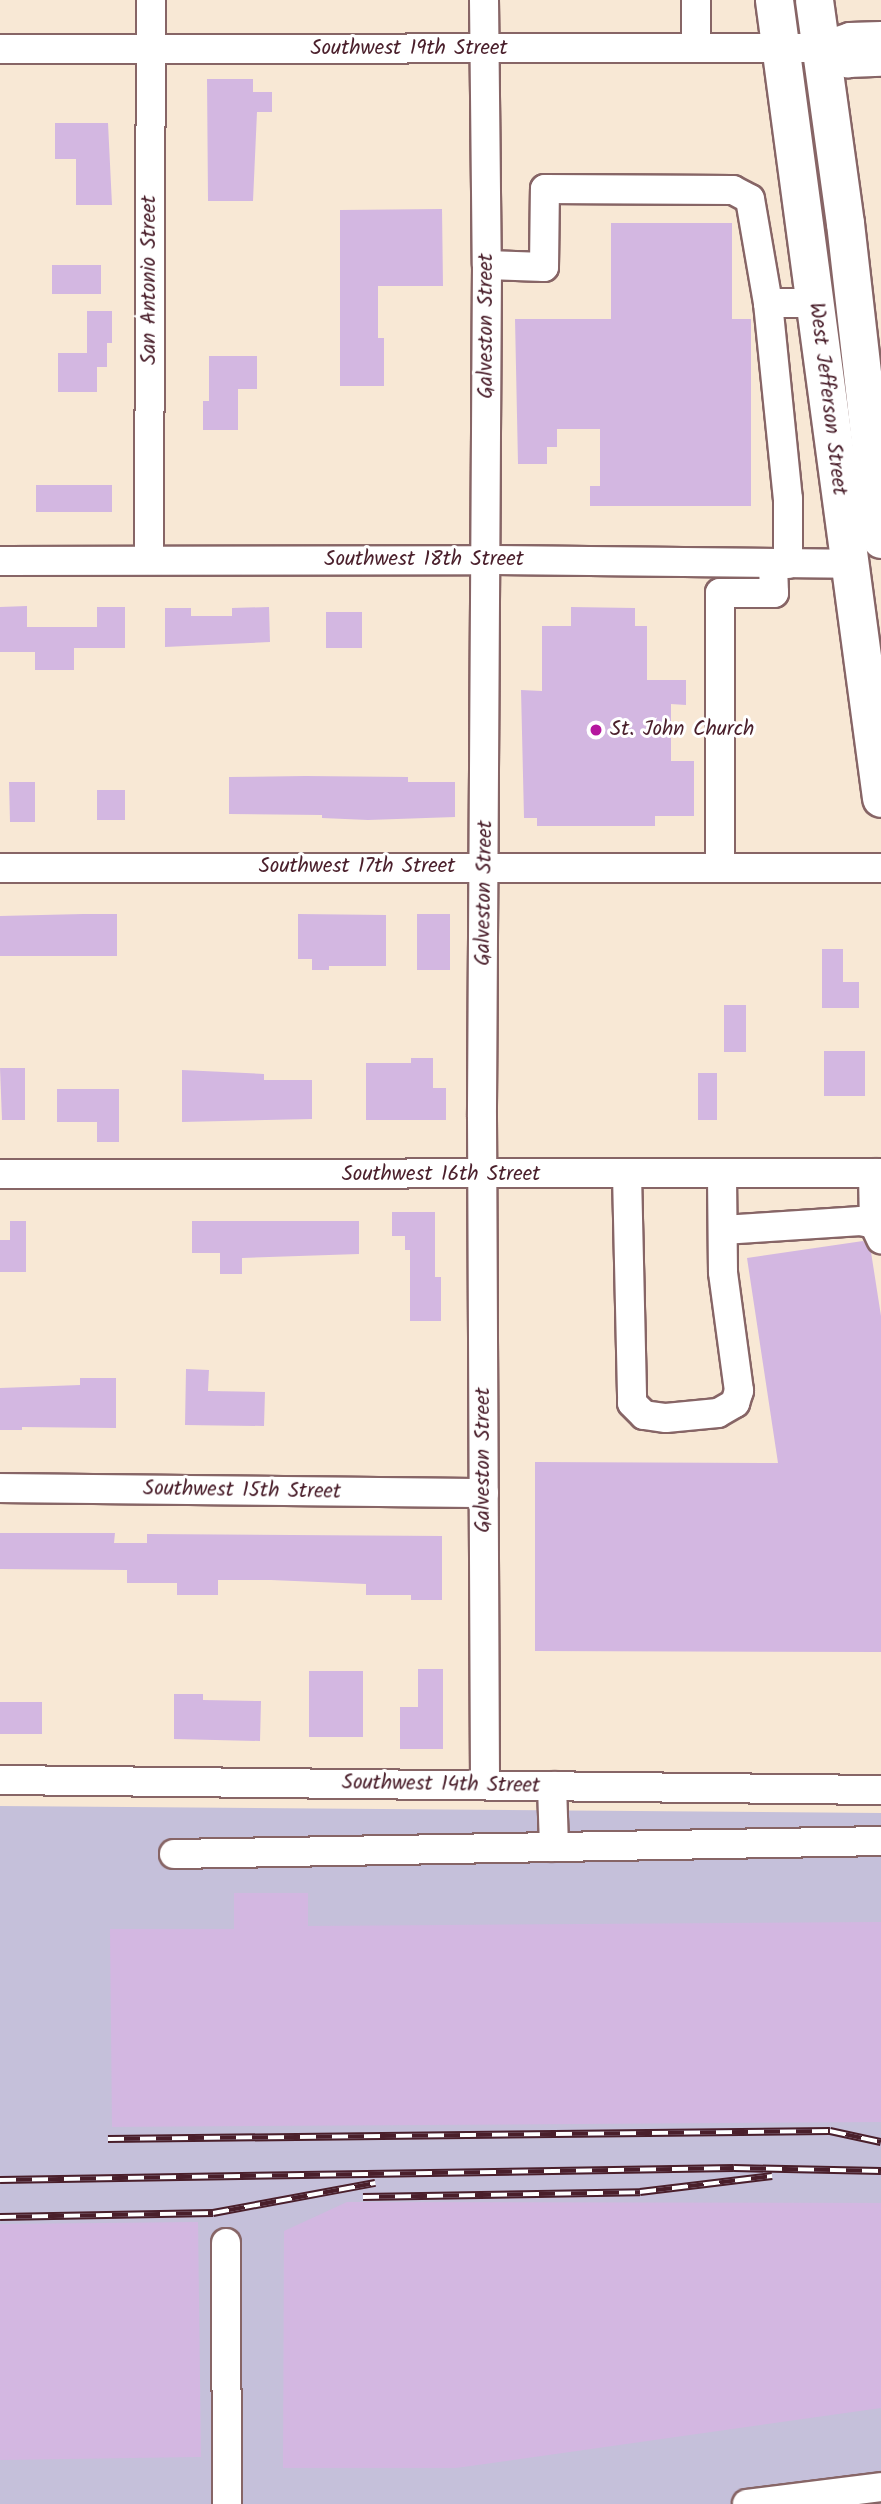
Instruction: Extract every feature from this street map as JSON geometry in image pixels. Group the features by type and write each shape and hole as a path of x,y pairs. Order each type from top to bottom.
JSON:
{"main road":[{"name":"West Jefferson Street","path":"775,0 881,798"},
{"name":"West Jefferson Street","path":"814,0 818,48 845,223 881,539"}],"street":[{"name":"San Antonio Street","path":"149,561 151,0"},
{"name":"Galveston Street","path":"484,0 487,265 483,1175 485,1785"},
{"path":"696,0 696,47"},
{"name":"Southwest 19th Street","path":"818,48 850,37 881,36"},
{"name":"Southwest 19th Street","path":"0,50 781,46 818,48 848,62 881,62"},
{"path":"487,265 544,267 545,189 733,190 750,199 768,303 788,499 781,565 774,593 720,593 720,867"},
{"path":"768,303 815,303"},
{"name":"Southwest 18th Street","path":"0,561 485,560 849,565"},
{"name":"Southwest 17th Street","path":"0,868 881,868"},
{"path":"877,1173 878,1232"},
{"name":"Southwest 16th Street","path":"0,1174 877,1173"},
{"path":"627,1174 632,1403 644,1415 666,1418 718,1413 735,1403 738,1391 723,1272 722,1174"},
{"path":"723,1230 861,1221 878,1232"},
{"name":"Southwest 15th Street","path":"0,1488 484,1493"},
{"name":"Southwest 14th Street","path":"0,1780 881,1790"},
{"path":"552,1786 554,1847"},
{"path":"174,1854 881,1841"},
{"path":"226,2243 227,2504"},
{"path":"747,2504 881,2487"}],"shaded area":[{"path":"0,1806 881,1813 881,2504 0,2504"}],"building":[{"path":"207,79 253,79 253,92 272,92 272,112 257,112 253,201 208,201"},
{"path":"55,123 108,123 112,205 76,205 76,159 55,159"},
{"path":"442,209 443,286 378,286 378,338 384,338 384,386 340,386 340,210"},
{"path":"611,223 732,223 732,319 751,319 751,506 590,506 590,486 600,486 600,429 557,429 557,447 547,447 547,464 518,464 515,319 611,319"},
{"path":"52,265 101,265 101,294 52,294"},
{"path":"87,311 112,311 112,343 107,343 107,367 97,367 97,392 58,392 58,353 87,353"},
{"path":"209,356 257,356 257,389 238,389 238,430 203,430 203,401 209,401"},
{"path":"36,485 112,485 112,512 36,512"},
{"path":"27,606 27,627 97,627 97,607 125,607 125,648 74,648 74,670 35,670 35,652 0,652 0,607"},
{"path":"269,607 270,642 165,647 165,608 191,608 191,616 232,616 232,608"},
{"name":"St. John Church","path":"571,607 635,608 635,626 647,626 647,680 686,680 686,705 671,704 671,761 694,761 694,816 655,816 655,826 537,826 537,818 524,818 521,690 542,691 542,626 571,626"},
{"path":"326,612 362,612 362,648 326,648"},
{"path":"229,777 408,777 408,782 455,782 455,817 368,820 322,818 322,815 229,814"},
{"path":"9,782 35,782 35,822 10,822"},
{"path":"97,790 125,790 125,820 97,820"},
{"path":"117,914 117,956 0,956 0,916"},
{"path":"298,914 386,915 386,966 329,966 329,970 312,970 312,959 298,959"},
{"path":"417,914 450,914 450,970 417,970"},
{"path":"822,949 843,949 843,982 859,982 859,1008 822,1008"},
{"path":"724,1005 746,1005 746,1052 724,1052"},
{"path":"824,1051 865,1051 865,1096 824,1096"},
{"path":"411,1058 433,1058 433,1088 446,1088 446,1120 366,1120 366,1063 411,1063"},
{"path":"0,1068 25,1068 25,1120 2,1120"},
{"path":"182,1070 264,1074 264,1080 312,1080 312,1119 182,1122"},
{"path":"698,1073 717,1073 717,1120 698,1120"},
{"path":"57,1089 119,1089 119,1142 97,1142 97,1122 57,1122"},
{"path":"392,1212 435,1212 435,1277 441,1277 441,1321 410,1321 410,1250 405,1250 405,1236 392,1236"},
{"path":"10,1221 26,1221 26,1272 0,1272 0,1240 10,1240"},
{"path":"192,1221 359,1221 359,1254 242,1258 242,1274 220,1274 220,1253 192,1253"},
{"path":"863,1241 871,1252 881,1316 881,1652 535,1651 535,1462 778,1463 747,1258"},
{"path":"186,1369 209,1370 208,1391 265,1392 264,1426 185,1425"},
{"path":"80,1378 116,1378 116,1428 22,1427 22,1430 0,1430 0,1388 80,1385"},
{"path":"0,1533 115,1533 114,1543 147,1543 147,1534 442,1536 442,1600 411,1600 411,1595 366,1595 366,1584 271,1580 218,1580 218,1595 177,1595 177,1583 127,1583 127,1570 0,1569"},
{"path":"418,1669 443,1669 443,1749 400,1749 400,1707 418,1707"},
{"path":"309,1671 363,1671 363,1737 309,1737"},
{"path":"174,1694 203,1694 203,1700 261,1701 260,1741 174,1739"},
{"path":"0,1702 42,1702 42,1734 0,1734"},
{"path":"234,1893 308,1893 308,1926 881,1922 881,2122 112,2127 110,1929 234,1929"},
{"path":"347,2202 881,2203 881,2408 456,2468 283,2468 284,2231"},
{"path":"198,2222 201,2457 0,2460 0,2224"}],"railway":[{"path":"108,2139 830,2131 881,2142"},
{"path":"0,2180 734,2168 881,2171"},
{"path":"363,2197 640,2192 772,2176"},
{"path":"0,2217 213,2213 375,2183"}],"place":[{"name":"St. John Church","path":"596,730"}]}
